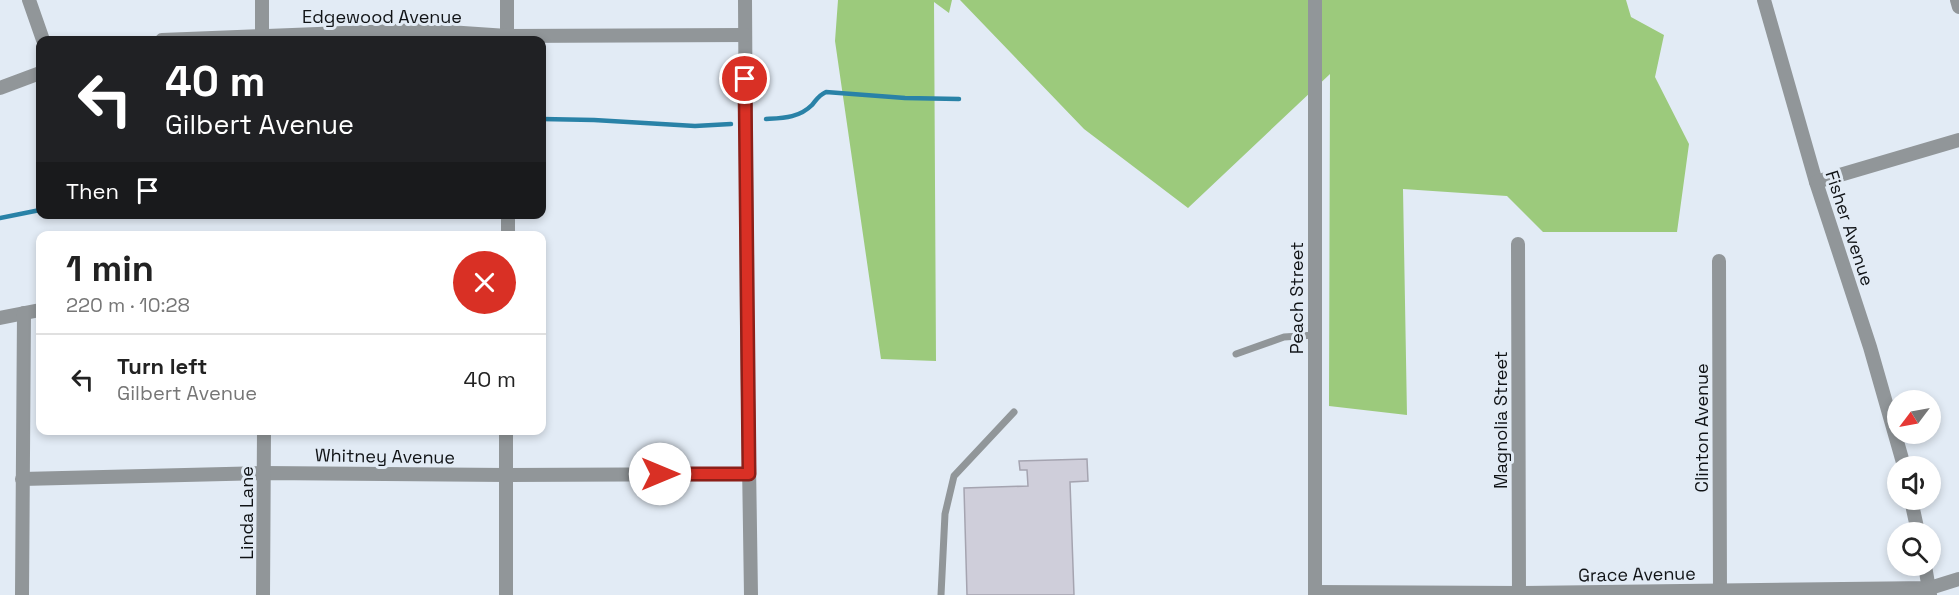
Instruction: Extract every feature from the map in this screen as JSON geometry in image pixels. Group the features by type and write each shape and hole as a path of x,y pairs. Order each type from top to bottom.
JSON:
{"street":[{"path":"29,0 42,36"},
{"path":"262,0 262,35"},
{"path":"507,0 507,36"},
{"path":"745,0 751,595"},
{"name":"Peach Street","path":"1315,0 1315,593"},
{"name":"Fisher Avenue","path":"1764,0 1816,182 1870,347 1901,456"},
{"path":"1957,0 1959,7"},
{"name":"Edgewood Avenue","path":"242,36 419,30 485,36"},
{"name":"Edgewood Avenue","path":"546,38 745,35"},
{"path":"0,88 36,75"},
{"path":"1816,182 1959,140"},
{"name":"Magnolia Street","path":"1518,244 1519,594"},
{"name":"Clinton Avenue","path":"1719,261 1720,593"},
{"path":"0,318 36,311"},
{"path":"22,595 24,314"},
{"name":"Linda Lane","path":"263,595 264,435"},
{"path":"506,435 506,595"},
{"name":"Whitney Avenue","path":"22,479 264,473 749,474"},
{"path":"1927,576 1930,592"},
{"name":"Grace Avenue","path":"1315,593 1930,592 1959,579"}],"lane":[{"path":"1236,354 1284,337 1315,335"},
{"path":"941,595 945,514 954,476 1014,412"}],"green space":[{"path":"838,0 952,0 949,13 934,2 936,361 881,359 835,41"},
{"path":"960,0 1626,0 1631,17 1664,35 1655,77 1689,144 1677,232 1543,232 1507,196 1403,189 1407,415 1329,406 1330,74 1188,208 1084,129"}],"building":[{"path":"1087,459 1088,481 1070,482 1074,595 967,595 964,488 1028,486 1027,470 1020,470 1019,461"}],"waterway":[{"path":"766,119 802,113 826,92 905,98 959,99"},
{"path":"546,119 695,126 731,124"},
{"path":"0,218 36,211"}],"route":[{"path":"660,474 749,474 745,79"}]}
